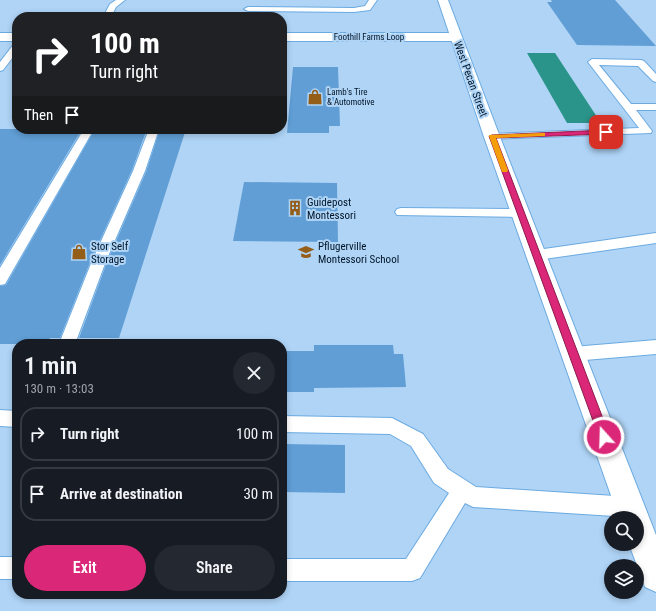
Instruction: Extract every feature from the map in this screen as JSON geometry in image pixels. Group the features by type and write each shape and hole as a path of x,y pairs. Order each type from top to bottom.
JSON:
{"main road":[{"name":"West Pecan Street","path":"442,0 632,511"},
{"path":"0,37 12,37"},
{"name":"Foothill Farms Loop","path":"287,37 455,37"},
{"name":"West Pecan Street","path":"644,544 656,576"}],"lane":[{"path":"110,12 113,6 121,0"},
{"path":"247,12 249,0"},
{"path":"283,12 354,10 367,8 373,0"},
{"path":"0,68 12,52"},
{"path":"492,136 647,131 592,62 641,63 656,79"},
{"path":"628,107 656,107"},
{"path":"0,280 86,134"},
{"path":"69,339 99,261 139,171 152,134"},
{"path":"401,212 520,213"},
{"path":"537,255 656,238"},
{"path":"573,354 656,347"},
{"path":"0,418 12,419"},
{"path":"287,424 392,426 417,440 441,476 473,497 604,513"},
{"path":"287,570 412,570 462,490"},
{"path":"0,568 12,568"}],"shaded area":[{"path":"527,53 555,53 601,123 567,123"}],"building":[{"path":"551,0 615,0 656,46 577,45 547,2 552,2"},
{"name":"Lamb's Tire & Automotive","path":"293,67 338,67 340,126 329,126 329,133 287,133"},
{"path":"0,129 12,129 12,134 79,134 0,265"},
{"path":"92,134 145,134 132,170 91,260 60,338 12,339 12,344 0,344 0,286 6,285"},
{"path":"158,134 184,134 119,338 79,338 107,262 146,172"},
{"name":"Guidepost Montessori","path":"244,182 337,183 338,242 233,241"},
{"path":"314,345 393,345 394,354 403,354 406,387 314,388 314,392 287,392 287,351 314,351"},
{"path":"287,444 345,445 345,493 287,492"}],"slow traffic":[{"path":"504,170 492,136 543,135"}],"place":[{"name":"Lamb's Tire & Automotive","path":"315,97"},
{"name":"Guidepost Montessori","path":"295,208"},
{"name":"Stor Self Storage","path":"79,252"},
{"name":"Pflugerville Montessori School","path":"306,252"}],"route":[{"path":"604,437 492,136 606,132"}]}
